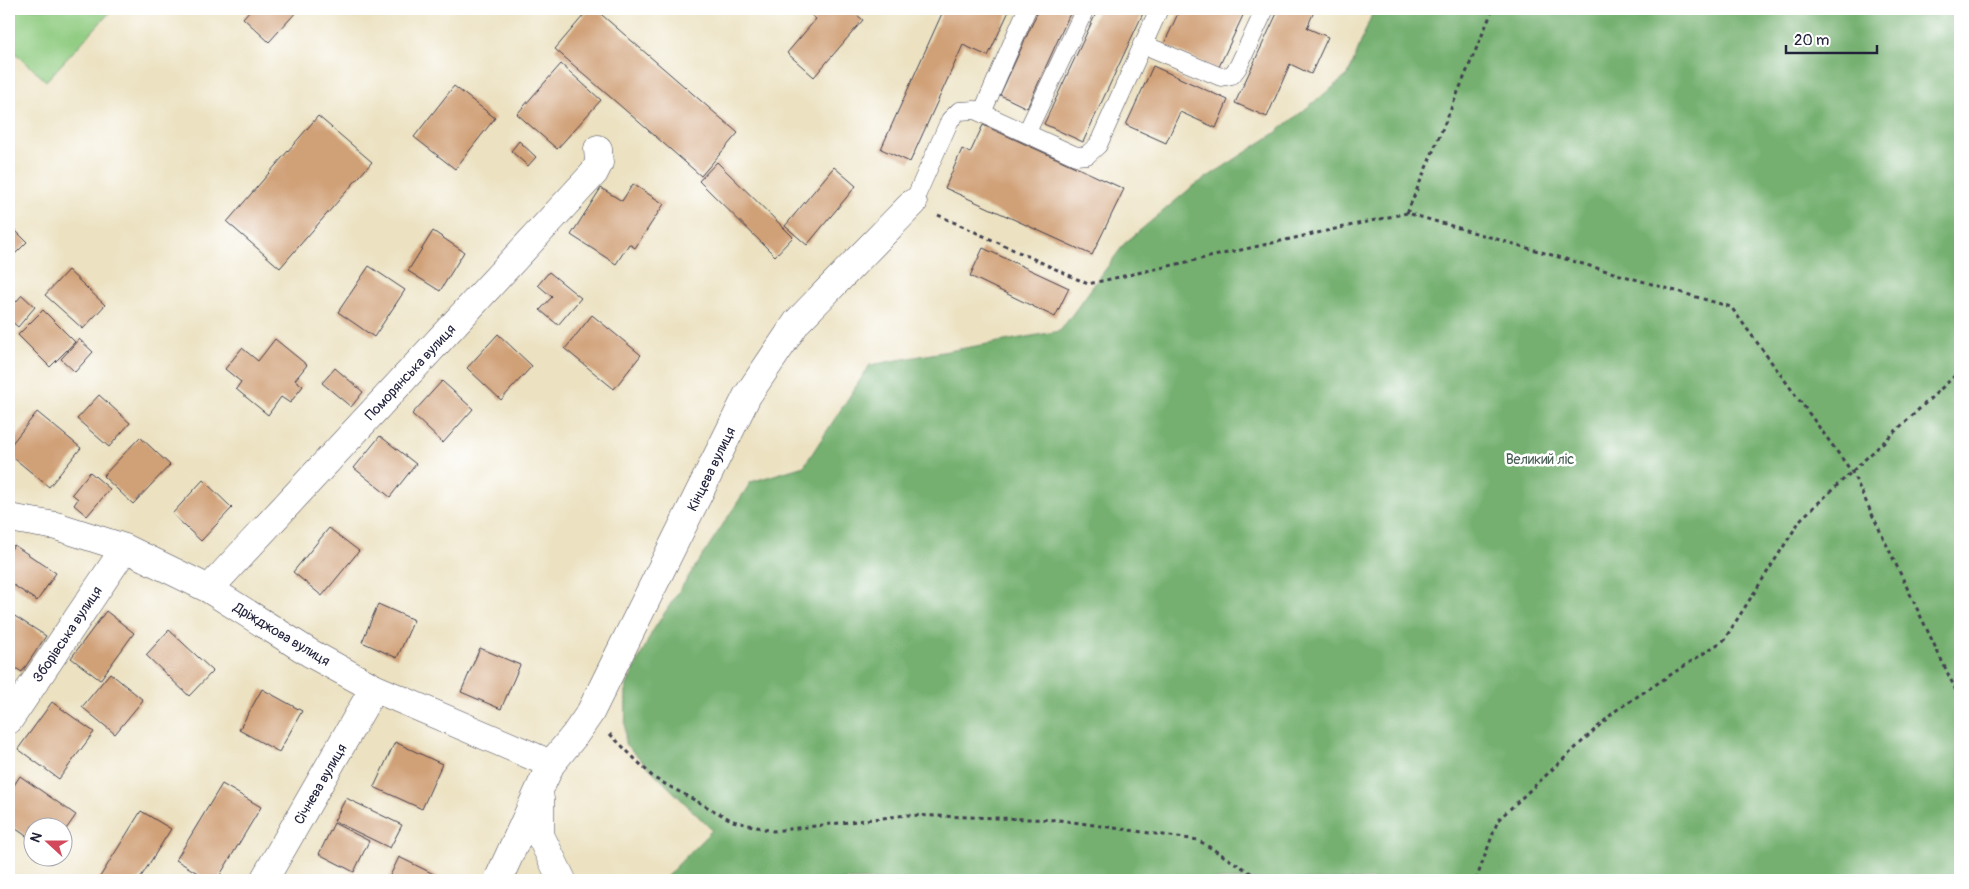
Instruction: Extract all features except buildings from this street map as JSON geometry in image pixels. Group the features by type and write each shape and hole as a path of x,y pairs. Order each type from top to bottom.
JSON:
{"street":[{"name":"Поморянська вулиця","path":"209,589 594,173 598,163 598,150"},
{"name":"Кінцева вулиця","path":"498,880 551,764 590,713 747,396 797,322 913,203"},
{"name":"Дріжджова вулиця","path":"9,518 56,526 125,548 209,589 310,653 374,688 551,764"},
{"name":"Зборівська вулиця","path":"9,720 125,548"},
{"name":"Січнева вулиця","path":"264,880 374,688"},
{"name":"Кінцева вулиця","path":"551,764 540,801 540,834 562,880"}],"lane":[{"path":"982,113 1026,9"},
{"path":"1027,132 1085,9"},
{"path":"913,203 950,120 959,111 975,110 1027,132 1076,156 1086,156 1098,145 1159,9"},
{"path":"1142,44 1221,78 1232,75 1238,67 1265,9"}],"path":[{"path":"1407,213 1493,9"},
{"path":"913,203 1088,284 1407,213 1731,307 1852,472 1960,699"},
{"path":"1476,880 1498,820 1615,710 1724,640 1801,519 1960,371"},
{"path":"590,713 654,778 733,820 774,831 907,815 1059,820 1198,840 1262,880"}],"green space":[{"path":"9,9 113,9 46,81 9,47"},
{"name":"Великий ліс","path":"1374,9 1960,9 1960,880 663,880 712,830 625,744 626,687 652,632 751,482 804,466 870,365 1060,331 1125,243 1192,187 1274,134 1348,75"}]}
